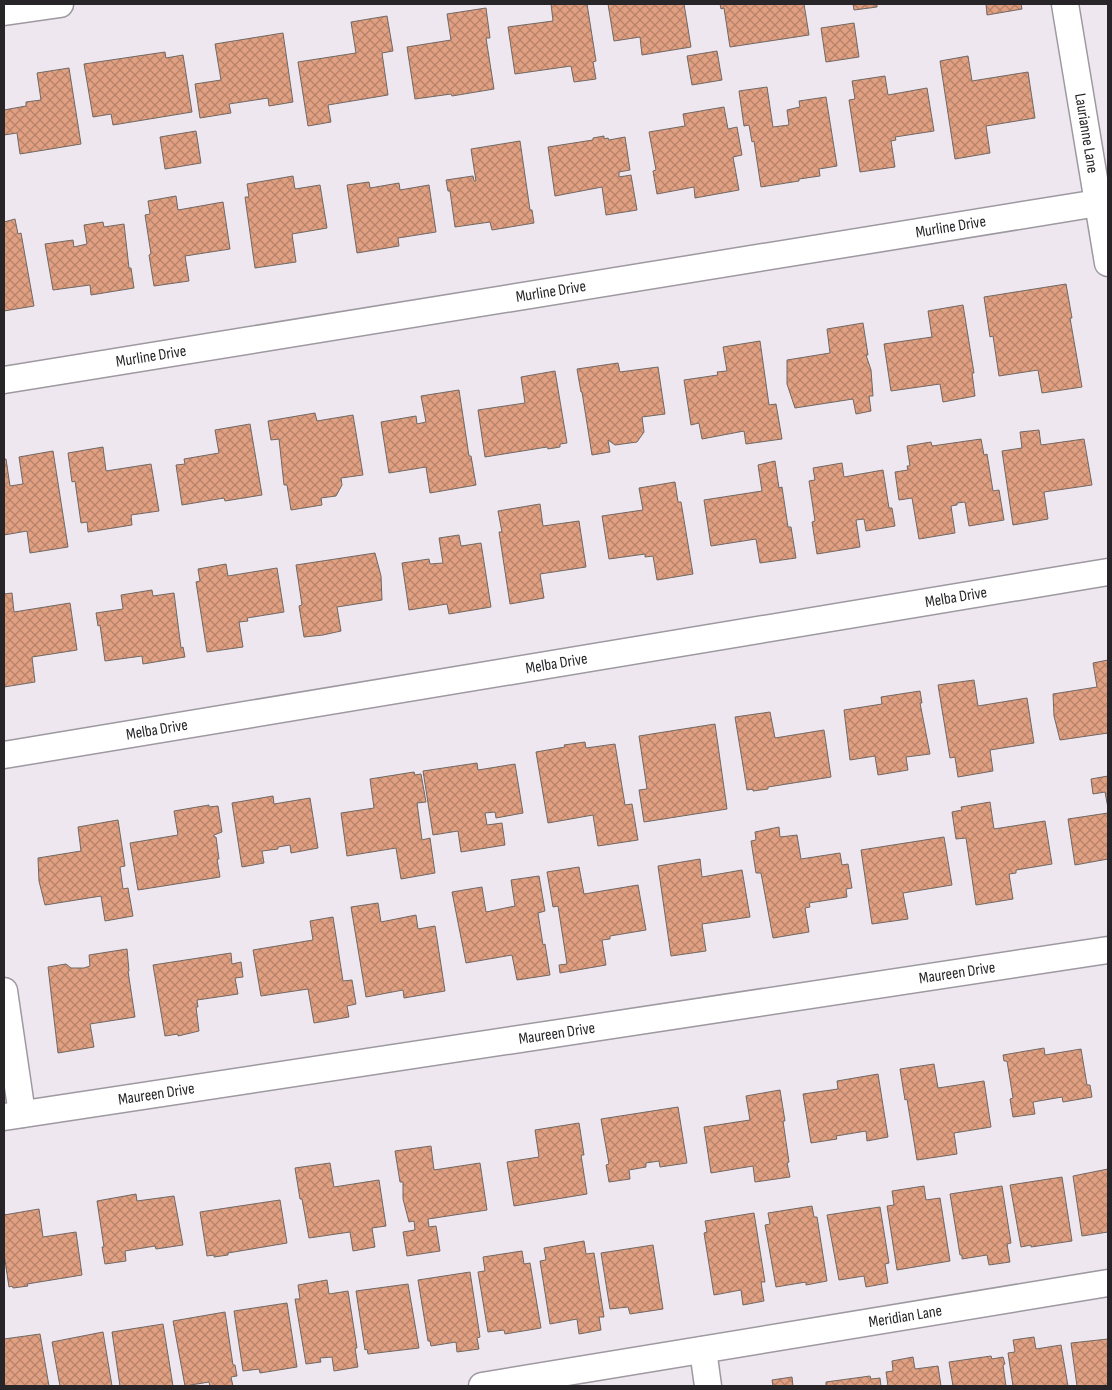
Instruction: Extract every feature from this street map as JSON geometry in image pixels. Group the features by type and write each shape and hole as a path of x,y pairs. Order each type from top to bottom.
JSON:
{"street":[{"path":"4,12 60,4"},
{"name":"Laurianne Lane","path":"1065,4 1108,263"},
{"name":"Murline Drive","path":"4,380 1098,203"},
{"name":"Melba Drive","path":"4,756 1108,572"},
{"name":"Maureen Drive","path":"13,1115 1108,950"},
{"path":"4,991 13,1115"},
{"name":"Meridian Lane","path":"482,1386 1108,1283"},
{"path":"702,1350 708,1386"}],"building":[{"path":"551,4 587,4 596,61 593,62 596,79 574,82 571,66 515,74 508,27 553,21"},
{"path":"608,4 684,4 691,47 642,55 640,37 614,41"},
{"path":"720,4 804,4 809,35 730,47 724,8 721,9"},
{"path":"853,4 877,4 877,7 854,10"},
{"path":"986,4 1021,4 1022,9 987,15"},
{"path":"486,8 490,38 486,38 494,89 452,96 451,94 415,99 407,47 451,40 447,14"},
{"path":"387,16 393,51 382,53 388,95 328,105 331,122 308,126 298,62 356,53 351,22"},
{"path":"854,23 859,57 826,62 821,28"},
{"path":"283,33 293,102 269,106 268,98 229,104 231,113 200,118 195,84 221,80 215,44"},
{"path":"717,51 722,80 692,85 687,56"},
{"path":"165,52 166,58 183,55 192,112 113,125 111,114 93,117 84,64"},
{"path":"968,56 972,81 1028,72 1035,118 986,126 990,153 955,159 940,61"},
{"path":"69,68 81,144 20,154 17,133 4,135 4,110 26,106 26,102 41,100 37,73"},
{"path":"885,76 888,95 927,88 934,131 895,137 896,140 891,141 895,167 860,172 849,100 855,99 852,81"},
{"path":"767,87 773,127 789,125 787,110 800,107 799,101 826,97 837,166 819,169 820,176 761,187 754,141 752,142 749,125 744,126 739,91"},
{"path":"724,107 728,129 737,127 742,155 733,157 739,190 695,198 694,187 657,194 653,171 656,170 649,132 685,126 683,114"},
{"path":"196,131 201,163 165,169 160,137"},
{"path":"604,136 604,139 608,138 609,140 625,137 630,170 619,172 619,177 631,175 637,210 606,215 602,187 555,196 548,147 593,140 593,138"},
{"path":"520,141 530,210 532,210 534,223 492,230 490,222 455,227 450,191 448,191 446,180 473,176 474,181 476,181 471,149"},
{"path":"293,176 295,189 320,185 327,228 292,234 296,262 255,268 245,197 249,197 247,184"},
{"path":"369,182 370,188 399,183 400,190 429,185 436,232 398,238 399,246 357,253 347,185"},
{"path":"176,196 178,210 223,202 230,249 185,256 189,281 154,286 145,215 150,214 148,201"},
{"path":"15,219 18,234 21,233 34,306 4,311 4,222"},
{"path":"103,222 104,227 124,224 129,268 131,268 134,288 91,295 90,285 53,290 45,244 73,240 74,247 87,244 84,225"},
{"path":"1066,284 1082,387 1042,393 1038,370 999,376 993,336 990,337 984,297"},
{"path":"963,305 974,373 972,373 975,396 943,402 940,384 891,391 884,344 932,337 928,311"},
{"path":"863,323 868,355 866,355 871,370 873,396 869,396 871,411 856,414 853,399 795,408 787,384 787,360 830,353 827,329"},
{"path":"760,341 769,405 776,404 782,439 746,444 744,431 702,439 699,423 691,425 684,380 718,375 717,372 727,371 723,347"},
{"path":"618,363 620,372 658,367 665,414 642,417 644,432 637,442 615,445 608,440 610,452 592,455 577,369"},
{"path":"555,371 567,443 560,444 560,447 548,449 547,447 485,457 478,410 525,403 521,377"},
{"path":"459,390 469,456 471,456 476,485 430,493 426,467 389,473 381,422 416,416 417,424 426,422 421,396"},
{"path":"315,413 317,421 353,415 363,475 341,478 342,485 336,496 321,498 322,505 291,510 287,485 284,485 279,439 271,440 268,421"},
{"path":"250,424 262,495 225,501 224,498 182,505 176,465 185,464 184,459 219,453 215,430"},
{"path":"1039,430 1041,445 1084,439 1092,485 1044,492 1048,519 1013,525 1002,451 1022,448 1020,432"},
{"path":"981,439 984,455 987,454 993,491 999,490 1004,520 969,526 965,502 957,503 957,505 951,506 955,533 919,539 912,498 899,500 895,472 908,470 907,466 910,466 907,446 931,442 932,446"},
{"path":"103,447 106,471 151,464 159,511 131,515 132,525 88,532 87,522 81,523 75,481 72,482 68,453"},
{"path":"53,451 68,547 30,553 27,531 4,535 4,459 6,459 10,486 23,484 19,457"},
{"path":"775,461 779,488 782,487 788,527 791,527 796,558 760,563 756,539 711,546 704,500 762,491 758,465"},
{"path":"842,463 844,477 883,470 889,508 892,508 895,526 866,531 864,519 856,520 860,547 817,554 812,522 815,521 809,481 815,480 813,468"},
{"path":"675,482 678,502 681,502 693,574 657,580 653,556 645,557 645,554 609,559 602,516 643,510 639,488"},
{"path":"540,504 543,526 579,521 586,567 540,574 544,598 510,604 499,532 502,532 498,511"},
{"path":"459,535 461,546 481,543 491,607 449,614 447,604 409,610 402,563 429,559 430,564 443,563 439,538"},
{"path":"375,553 381,576 382,600 337,607 341,631 304,637 299,606 302,605 296,565"},
{"path":"226,564 228,576 277,568 284,612 247,618 248,621 239,622 243,647 207,652 196,582 200,581 198,569"},
{"path":"152,590 153,596 174,593 181,648 183,647 185,657 143,664 142,656 105,661 100,625 98,626 96,613 123,609 121,595"},
{"path":"12,593 14,612 70,603 77,650 32,657 35,682 4,687 4,594"},
{"path":"1108,660 1108,733 1060,740 1054,716 1053,694 1097,687 1093,663"},
{"path":"974,680 978,706 1027,698 1034,743 990,750 993,771 958,777 955,757 950,758 938,685"},
{"path":"920,691 922,703 920,703 930,754 906,757 908,770 878,775 875,756 850,760 844,710 882,704 881,697"},
{"path":"770,712 775,738 824,730 831,777 768,787 768,789 747,790 735,717"},
{"path":"715,724 727,809 644,822 639,790 647,789 639,736"},
{"path":"585,742 586,748 615,744 625,805 632,804 638,840 598,846 593,815 548,823 536,752"},
{"path":"477,763 478,770 515,764 523,813 496,818 495,812 485,813 487,825 502,823 505,845 461,852 458,831 433,835 423,771"},
{"path":"414,772 415,775 421,774 426,802 417,803 422,840 430,838 435,873 401,879 396,848 347,856 341,813 374,808 370,779"},
{"path":"1108,776 1108,808 1105,792 1093,794 1091,779"},
{"path":"273,796 274,804 310,798 318,848 291,853 290,845 262,851 264,863 242,867 232,803"},
{"path":"990,802 994,829 1045,821 1052,864 1016,870 1016,873 1009,874 1013,899 976,905 966,838 956,839 952,812 962,810 961,807"},
{"path":"209,805 209,807 218,806 222,832 214,835 216,837 220,877 138,890 130,843 178,835 174,811"},
{"path":"1108,813 1108,859 1075,865 1068,819"},
{"path":"118,820 125,866 120,867 123,889 128,888 133,916 105,921 101,896 45,905 39,881 38,858 81,851 78,827"},
{"path":"779,827 780,837 797,835 801,859 840,853 842,865 848,864 852,888 846,889 847,897 809,903 810,907 805,908 809,932 773,938 761,873 756,873 751,841 756,840 755,832"},
{"path":"944,837 952,885 903,893 908,919 872,924 861,850"},
{"path":"700,859 702,877 742,870 750,917 702,924 706,951 671,956 658,866"},
{"path":"579,867 584,894 638,885 646,930 610,936 610,939 602,940 606,965 560,973 559,965 567,964 558,906 553,907 547,872"},
{"path":"539,876 545,911 538,913 550,975 517,980 512,955 466,963 452,892 482,887 486,912 515,906 511,880"},
{"path":"378,903 381,922 416,915 418,929 435,926 445,991 404,998 403,990 366,997 351,907"},
{"path":"333,917 343,981 352,980 356,1004 347,1006 349,1017 314,1023 308,989 261,996 253,950 313,940 310,921"},
{"path":"127,949 128,971 135,1017 90,1024 94,1047 58,1053 48,967 66,964 71,968 84,968 90,966 89,955"},
{"path":"231,953 232,964 241,962 243,977 235,978 238,994 197,1000 199,1031 178,1036 178,1034 165,1036 153,965"},
{"path":"1044,1048 1045,1055 1081,1049 1087,1085 1090,1085 1092,1097 1063,1102 1062,1097 1033,1102 1035,1114 1013,1117 1010,1099 1013,1098 1007,1061 1004,1061 1003,1055"},
{"path":"934,1064 938,1088 984,1081 991,1127 954,1133 957,1154 917,1160 900,1069"},
{"path":"878,1074 888,1137 867,1141 866,1131 836,1136 837,1139 811,1143 803,1094 838,1089 837,1081"},
{"path":"780,1090 790,1177 755,1182 753,1166 711,1173 704,1127 750,1120 746,1096"},
{"path":"678,1107 687,1163 660,1167 659,1161 646,1163 646,1167 629,1170 630,1179 609,1182 606,1165 609,1164 601,1119"},
{"path":"579,1123 584,1155 581,1155 587,1194 514,1206 507,1162 539,1157 535,1130"},
{"path":"431,1146 434,1170 480,1163 487,1210 428,1219 429,1227 436,1226 440,1251 407,1256 403,1232 415,1230 414,1221 409,1222 403,1199 403,1182 400,1182 395,1151"},
{"path":"330,1163 334,1187 379,1180 386,1226 372,1228 375,1247 353,1251 350,1232 309,1238 295,1168"},
{"path":"1108,1169 1108,1232 1082,1236 1073,1176"},
{"path":"1062,1177 1072,1241 1021,1247 1010,1185"},
{"path":"924,1186 926,1200 940,1198 950,1261 897,1270 887,1206 894,1205 892,1191"},
{"path":"1002,1186 1011,1243 1007,1244 1010,1262 989,1265 987,1255 962,1259 950,1194"},
{"path":"136,1194 137,1201 174,1196 183,1245 156,1249 155,1246 125,1251 126,1261 105,1264 97,1201"},
{"path":"280,1200 287,1243 228,1253 228,1255 207,1256 200,1212"},
{"path":"812,1206 814,1217 817,1217 827,1281 806,1285 806,1282 776,1287 765,1225 770,1224 768,1213"},
{"path":"880,1207 889,1263 885,1264 888,1283 866,1287 864,1276 839,1280 827,1215"},
{"path":"39,1209 43,1237 76,1232 82,1275 27,1284 28,1286 9,1287 4,1254 4,1215"},
{"path":"754,1213 765,1282 761,1282 764,1301 743,1305 741,1290 714,1295 704,1233 707,1232 705,1221"},
{"path":"584,1241 586,1254 594,1253 604,1317 599,1317 601,1330 579,1334 577,1319 550,1324 540,1261 546,1260 544,1248"},
{"path":"653,1245 663,1309 630,1314 628,1307 610,1309 601,1253"},
{"path":"522,1251 524,1264 530,1263 541,1328 505,1334 504,1330 488,1332 478,1272 485,1271 483,1257"},
{"path":"470,1272 480,1337 477,1338 479,1349 457,1352 456,1342 431,1346 430,1341 428,1341 418,1280"},
{"path":"327,1280 329,1294 348,1291 358,1367 334,1371 332,1357 320,1358 321,1362 306,1364 295,1299 300,1299 298,1285"},
{"path":"408,1284 419,1348 368,1354 367,1349 365,1350 356,1291"},
{"path":"287,1303 297,1367 260,1373 259,1369 243,1371 234,1311"},
{"path":"225,1312 233,1365 235,1365 237,1376 231,1377 233,1386 210,1386 209,1382 185,1386 173,1321"},
{"path":"163,1324 173,1386 120,1386 112,1332"},
{"path":"103,1332 112,1386 60,1386 52,1342"},
{"path":"40,1334 49,1386 4,1386 4,1339"},
{"path":"1034,1337 1036,1349 1061,1345 1068,1386 1013,1386 1008,1353 1015,1352 1013,1340"},
{"path":"1108,1339 1108,1386 1077,1386 1071,1343"},
{"path":"991,1356 992,1359 1003,1357 1006,1386 953,1386 949,1362"},
{"path":"913,1357 915,1369 938,1366 941,1386 888,1386 886,1372 893,1371 892,1361"},
{"path":"870,1376 871,1379 880,1378 881,1386 826,1386 826,1382"},
{"path":"792,1377 793,1386 773,1386 772,1380"}]}
